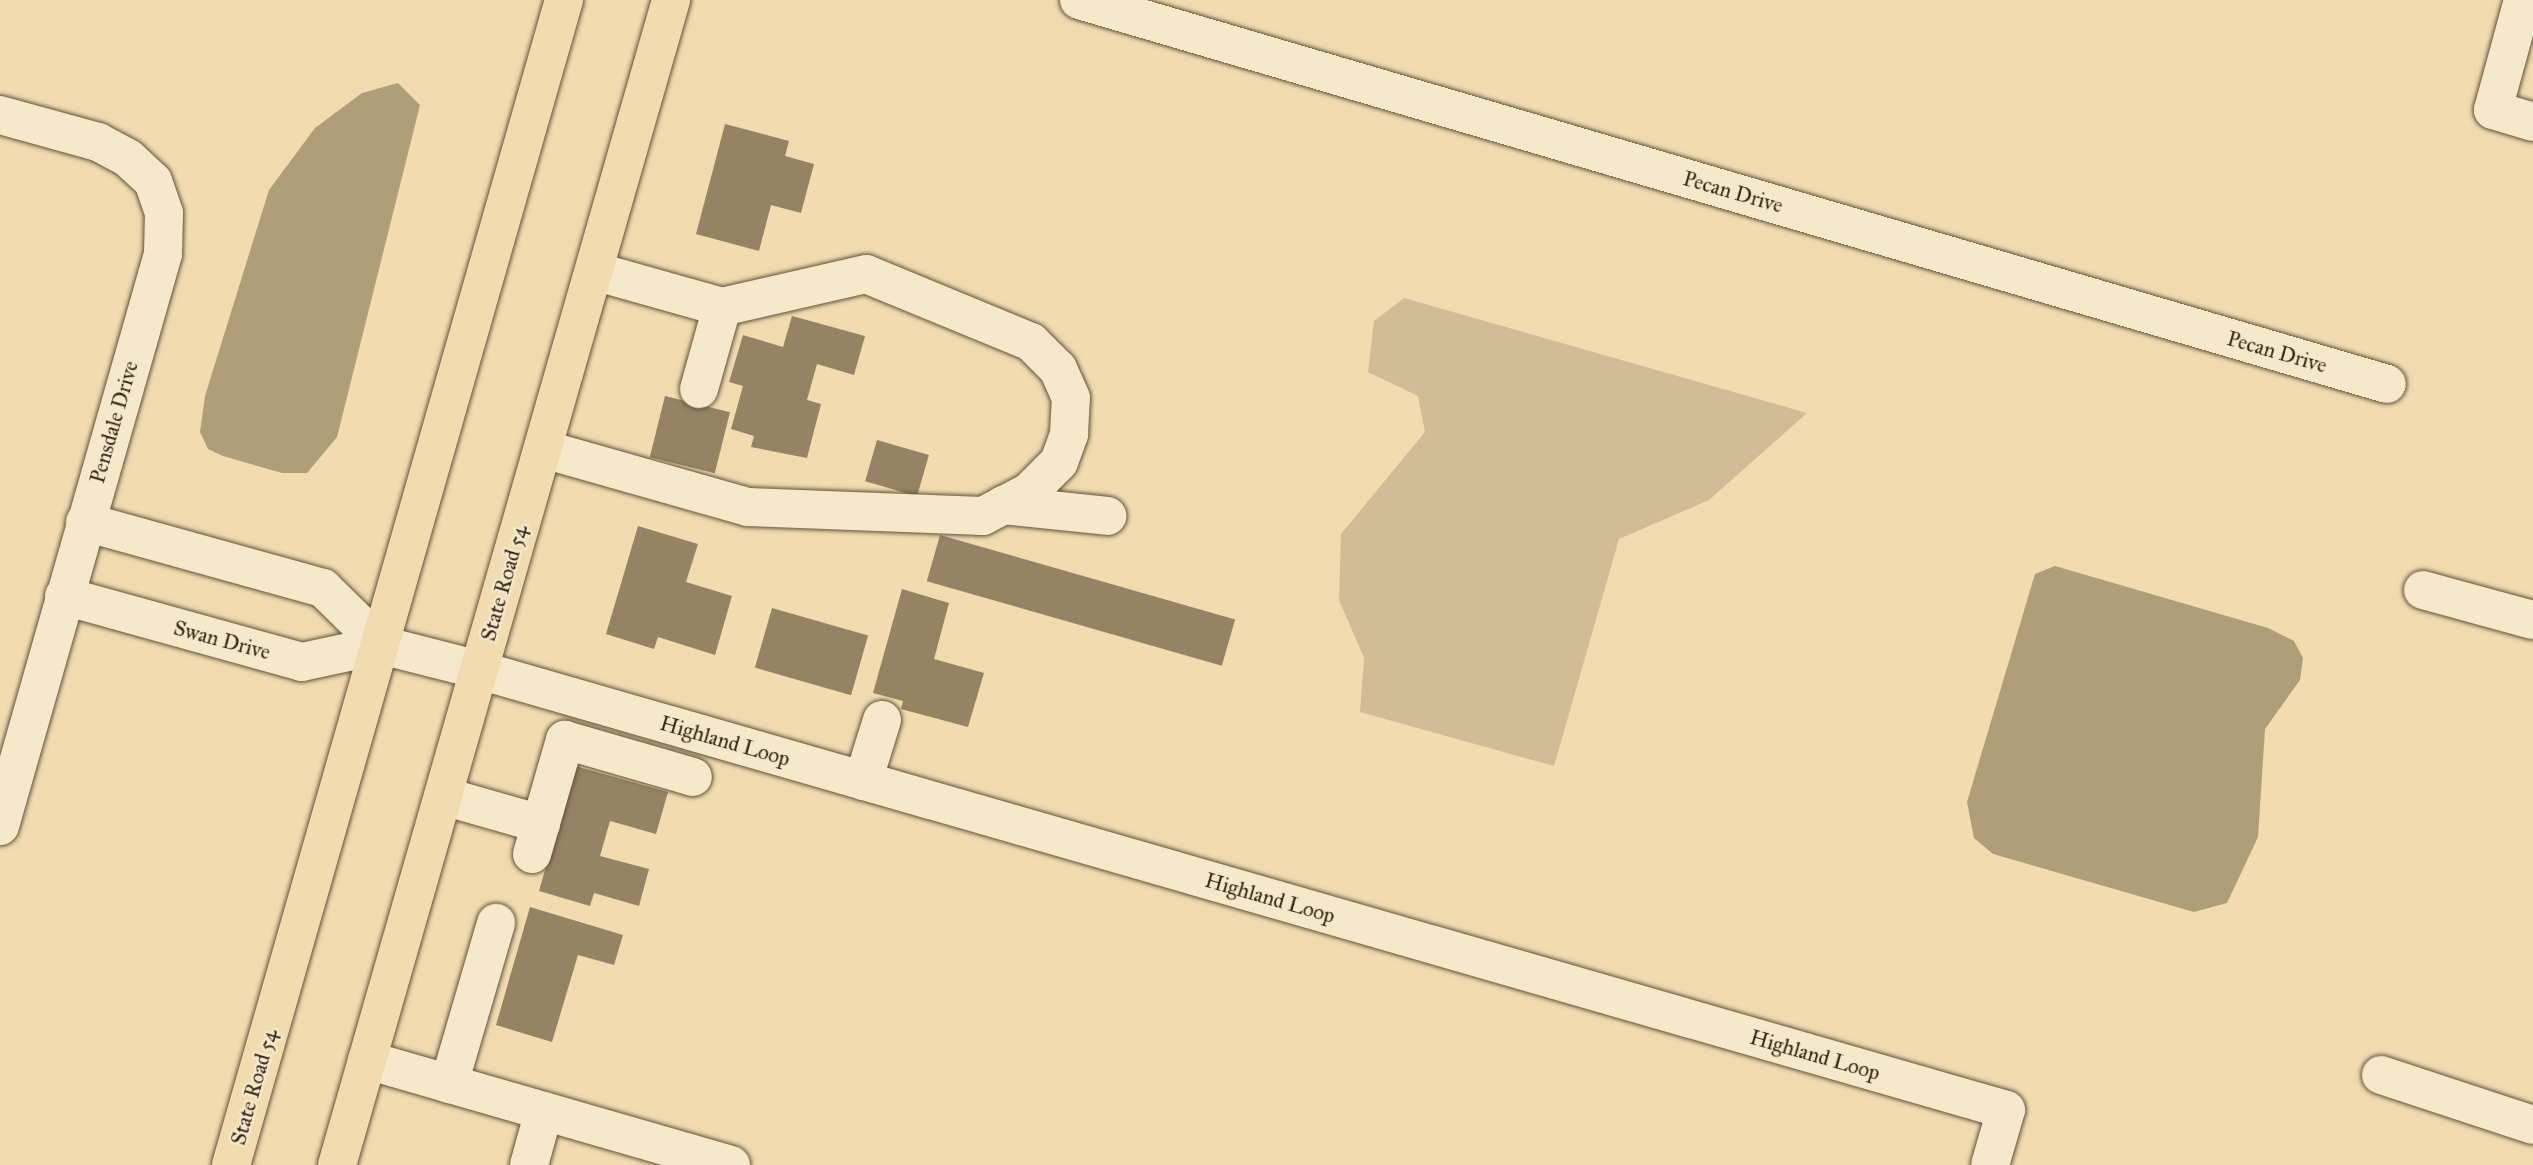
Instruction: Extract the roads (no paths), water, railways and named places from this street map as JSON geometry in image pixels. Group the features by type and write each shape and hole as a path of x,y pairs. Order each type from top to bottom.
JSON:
{"main road":[{"name":"State Road 54","path":"232,1165 564,0"},
{"name":"State Road 54","path":"337,1165 671,0"}],"street":[{"name":"Pecan Drive","path":"1079,0 2387,384"},
{"path":"2523,0 2493,110 2533,122"},
{"name":"Pensdale Drive","path":"0,115 98,142 128,158 153,181 164,213 163,254 0,827"},
{"path":"543,449 748,507 983,516 1028,492 1059,462 1069,433 1071,398 1058,369 1031,342 866,274 722,307 594,271"},
{"path":"699,389 722,307"},
{"path":"1003,505 1107,516"},
{"path":"85,522 323,588 381,645"},
{"path":"2423,590 2533,620"},
{"name":"Swan Drive","path":"64,596 302,662 381,645 479,670"},
{"name":"Highland Loop","path":"479,670 2006,1110 1990,1165"},
{"path":"634,760 646,718"},
{"path":"863,781 881,720"},
{"path":"443,796 536,839 565,740 693,777"},
{"path":"449,1084 496,923"},
{"path":"367,1060 731,1165"},
{"path":"2381,1075 2533,1125"},
{"path":"529,1165 544,1111"}]}
